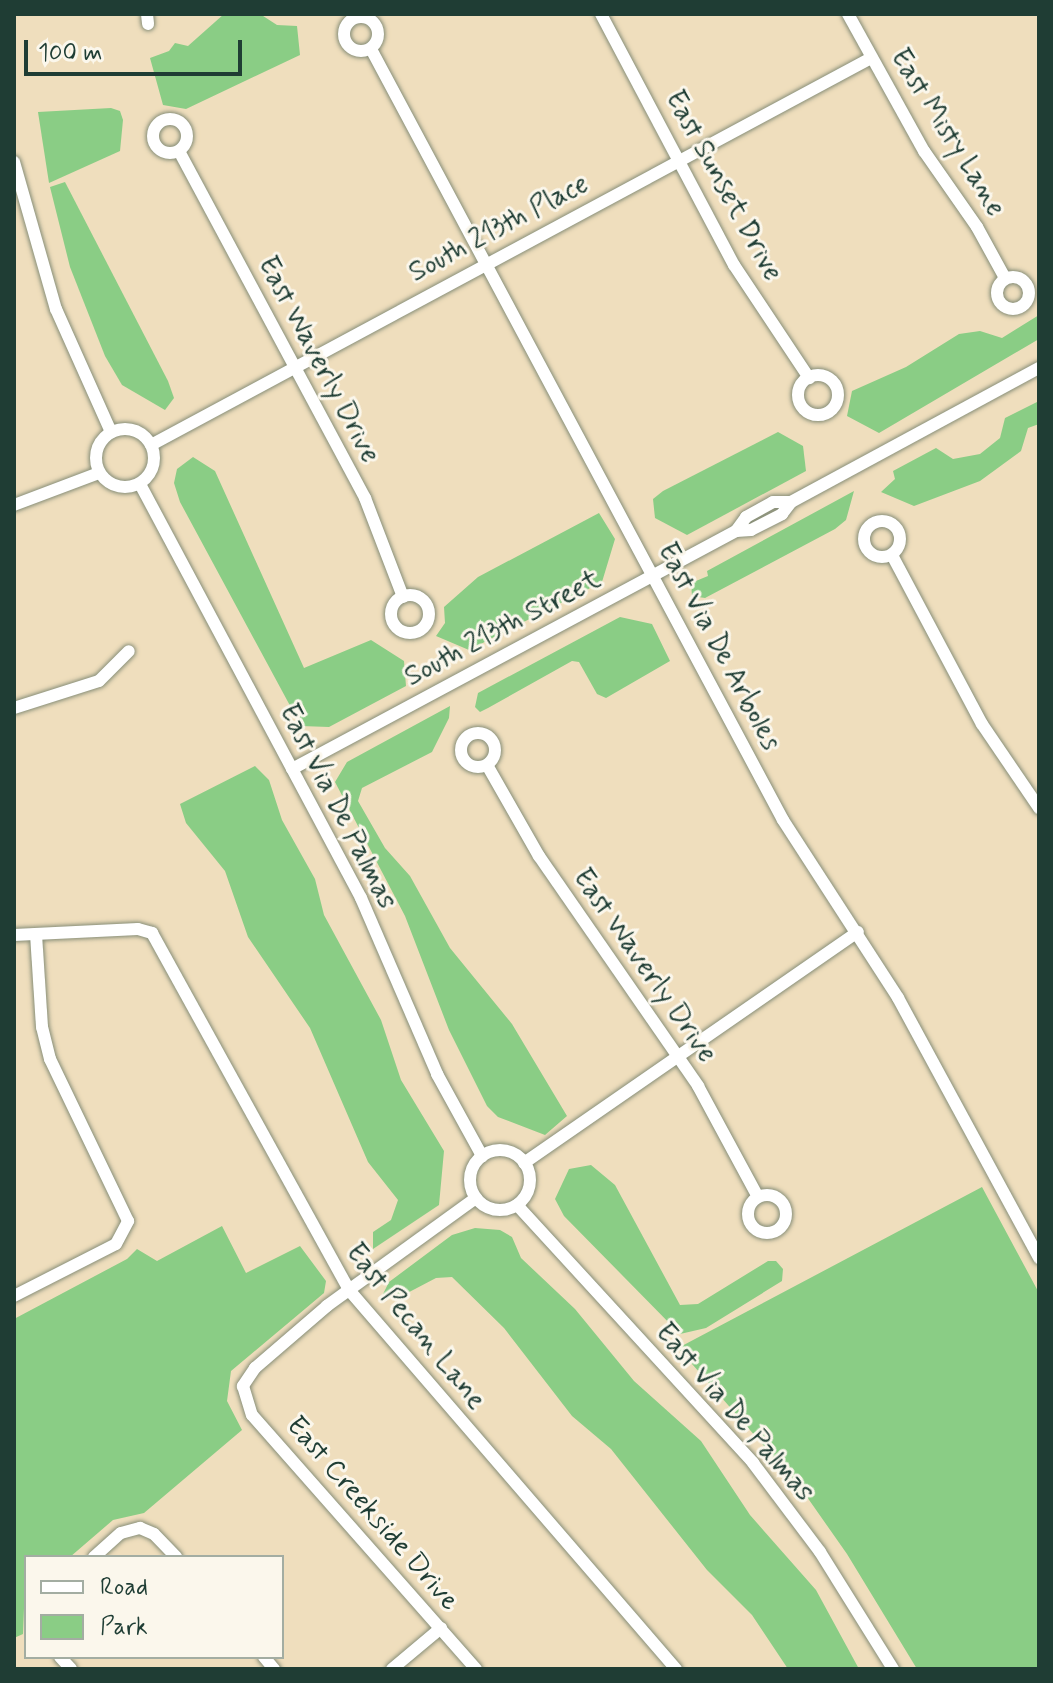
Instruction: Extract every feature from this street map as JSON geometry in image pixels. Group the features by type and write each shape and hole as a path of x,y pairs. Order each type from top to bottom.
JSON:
{"street":[{"name":"East Sunset Drive","path":"601,14 734,265 809,378"},
{"name":"East Misty Lane","path":"848,14 871,58 1005,278"},
{"name":"East Via De Arboles","path":"371,49 799,848 858,932 1039,1258"},
{"name":"South 213th Place","path":"151,445 871,58"},
{"name":"East Waverly Drive","path":"179,151 365,498 403,597"},
{"path":"14,162 56,309 111,432"},
{"name":"South 213th Street","path":"292,769 736,531 746,517 773,502 791,502 1039,368"},
{"path":"111,432 138,432 151,445 153,467 140,484 122,488 99,473 96,454 111,432"},
{"path":"14,505 99,473"},
{"name":"East Via De Palmas","path":"140,484 361,898 437,1074 482,1156"},
{"path":"892,555 982,724 1039,808"},
{"path":"14,708 99,681 129,651"},
{"name":"East Waverly Drive","path":"487,765 548,869 679,1057 758,1197"},
{"name":"East Pecan Lane","path":"36,934 138,929 152,933 349,1290 676,1669"},
{"path":"524,1163 858,932"},
{"path":"14,935 36,934 42,1027 50,1059 128,1221 116,1244 14,1296"},
{"path":"500,1150 524,1163 529,1185 517,1205 499,1210 476,1198 470,1180 482,1156 500,1150"},
{"path":"349,1290 476,1198"},
{"name":"East Via De Palmas","path":"517,1205 753,1463 820,1552 893,1669"},
{"name":"East Creekside Drive","path":"349,1290 255,1368 243,1386 252,1415 476,1669"},
{"path":"96,1555 121,1533 140,1528 154,1534 174,1555"},
{"path":"392,1669 441,1628"}],"green space":[{"path":"224,14 260,14 277,25 297,26 300,55 186,109 163,105 150,58 169,51 175,43 188,46"},
{"path":"111,108 120,111 123,120 120,151 49,183 38,112"},
{"path":"65,182 168,381 174,398 165,410 122,385 105,356 70,267 50,187"},
{"path":"1039,315 1039,339 879,433 847,416 852,391 906,367 959,334 980,331 1002,338"},
{"path":"1039,401 1039,424 1028,428 1021,451 980,481 914,506 881,492 895,479 893,471 936,448 953,459 980,454 1000,438 1005,418"},
{"path":"778,432 803,446 806,471 687,535 655,518 653,499 663,491"},
{"path":"193,457 215,471 304,668 371,640 404,661 406,686 329,727 301,726 180,502 174,483 177,469"},
{"path":"854,491 846,520 835,529 705,598 692,596 691,583 708,576 707,571"},
{"path":"599,513 615,539 602,582 469,650 436,636 445,623 444,607 478,577"},
{"path":"620,617 652,624 670,661 606,698 597,694 579,662 572,661 480,712 475,707 478,693"},
{"path":"450,706 449,718 432,752 362,788 358,801 385,848 410,876 450,948 512,1024 567,1116 545,1135 498,1117 487,1106 449,1030 405,916 335,782 347,762"},
{"path":"255,766 269,780 282,820 315,879 324,915 381,1020 401,1080 444,1151 439,1205 373,1249 373,1232 391,1220 398,1200 368,1162 310,1028 248,937 225,871 186,823 180,804"},
{"path":"591,1165 615,1185 680,1305 698,1304 768,1261 776,1261 783,1269 782,1281 706,1328 680,1334 564,1216 555,1199 569,1169"},
{"path":"982,1187 1039,1293 1039,1669 917,1669 847,1554 800,1487 678,1348"},
{"path":"222,1226 246,1273 300,1246 326,1281 324,1293 231,1371 227,1401 242,1430 144,1513 113,1520 72,1555 24,1555 23,1634 14,1638 14,1319 127,1259 137,1249 157,1261"},
{"path":"475,1228 500,1230 512,1237 521,1258 575,1309 634,1381 701,1441 750,1515 816,1590 859,1669 788,1669 752,1615 707,1570 611,1449 572,1416 504,1328 452,1277 436,1278 394,1300 383,1294 389,1282 452,1235"}]}
